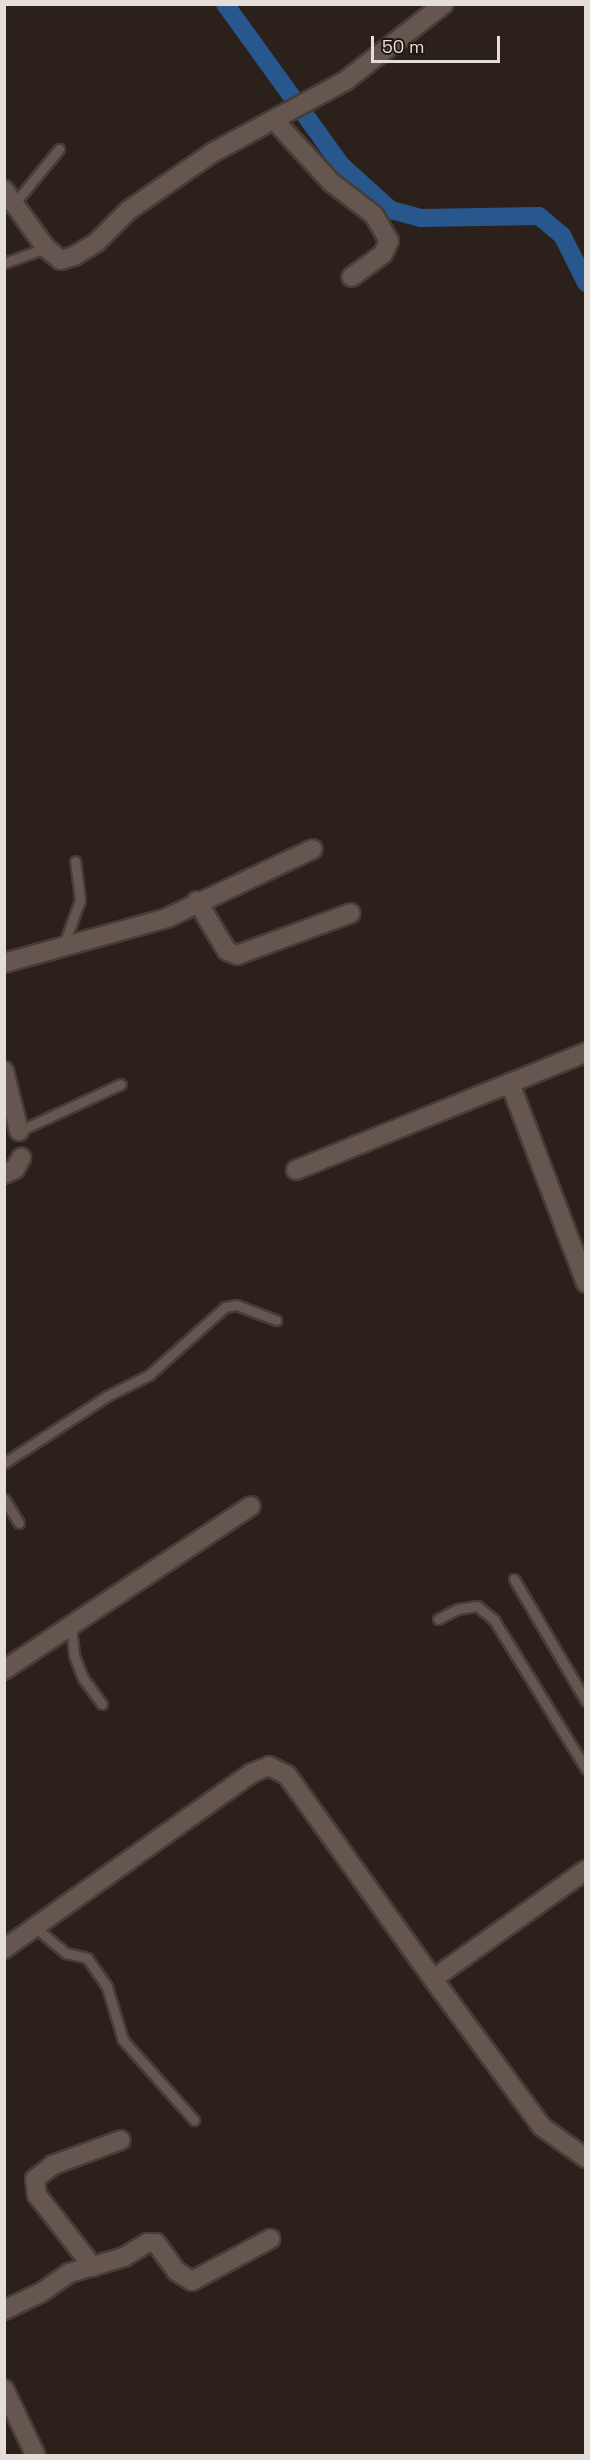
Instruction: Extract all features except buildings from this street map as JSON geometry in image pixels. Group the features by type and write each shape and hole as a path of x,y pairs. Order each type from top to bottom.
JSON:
{"street":[{"path":"9,197 46,248 61,260 86,251 129,210 212,153 345,81 444,4"},
{"path":"280,118 331,182 374,215 389,241 383,254 351,277"},
{"path":"4,963 63,949 167,918 198,901 313,849"},
{"path":"198,901 233,954 351,913"},
{"path":"296,1170 585,1052"},
{"path":"4,1071 19,1131"},
{"path":"510,1083 585,1283"},
{"path":"4,1174 15,1169 21,1158"},
{"path":"4,1670 251,1506"},
{"path":"4,1949 37,1929 252,1773 269,1766 287,1775 542,2127 585,2158"},
{"path":"433,1979 585,1870"},
{"path":"93,2267 37,2195 35,2179 53,2165 121,2140"},
{"path":"4,2310 42,2292 69,2273 124,2257 147,2243 156,2243 176,2271 192,2281 270,2239"},
{"path":"4,2389 36,2456"}],"lane":[{"path":"9,197 59,149"},
{"path":"4,263 46,248"},
{"path":"63,949 65,933 80,900 75,861"},
{"path":"19,1131 121,1084"},
{"path":"4,1463 107,1396 149,1375 225,1307 236,1305 276,1320"},
{"path":"4,1499 19,1523"},
{"path":"514,1579 585,1701"},
{"path":"438,1619 458,1609 477,1606 494,1620 585,1769"},
{"path":"71,1626 74,1655 83,1678 102,1704"},
{"path":"37,1929 66,1953 87,1958 107,1987 123,2040 194,2120"}],"waterway":[{"path":"225,4 341,165 391,210 421,218 539,216 562,235 586,283"}]}
